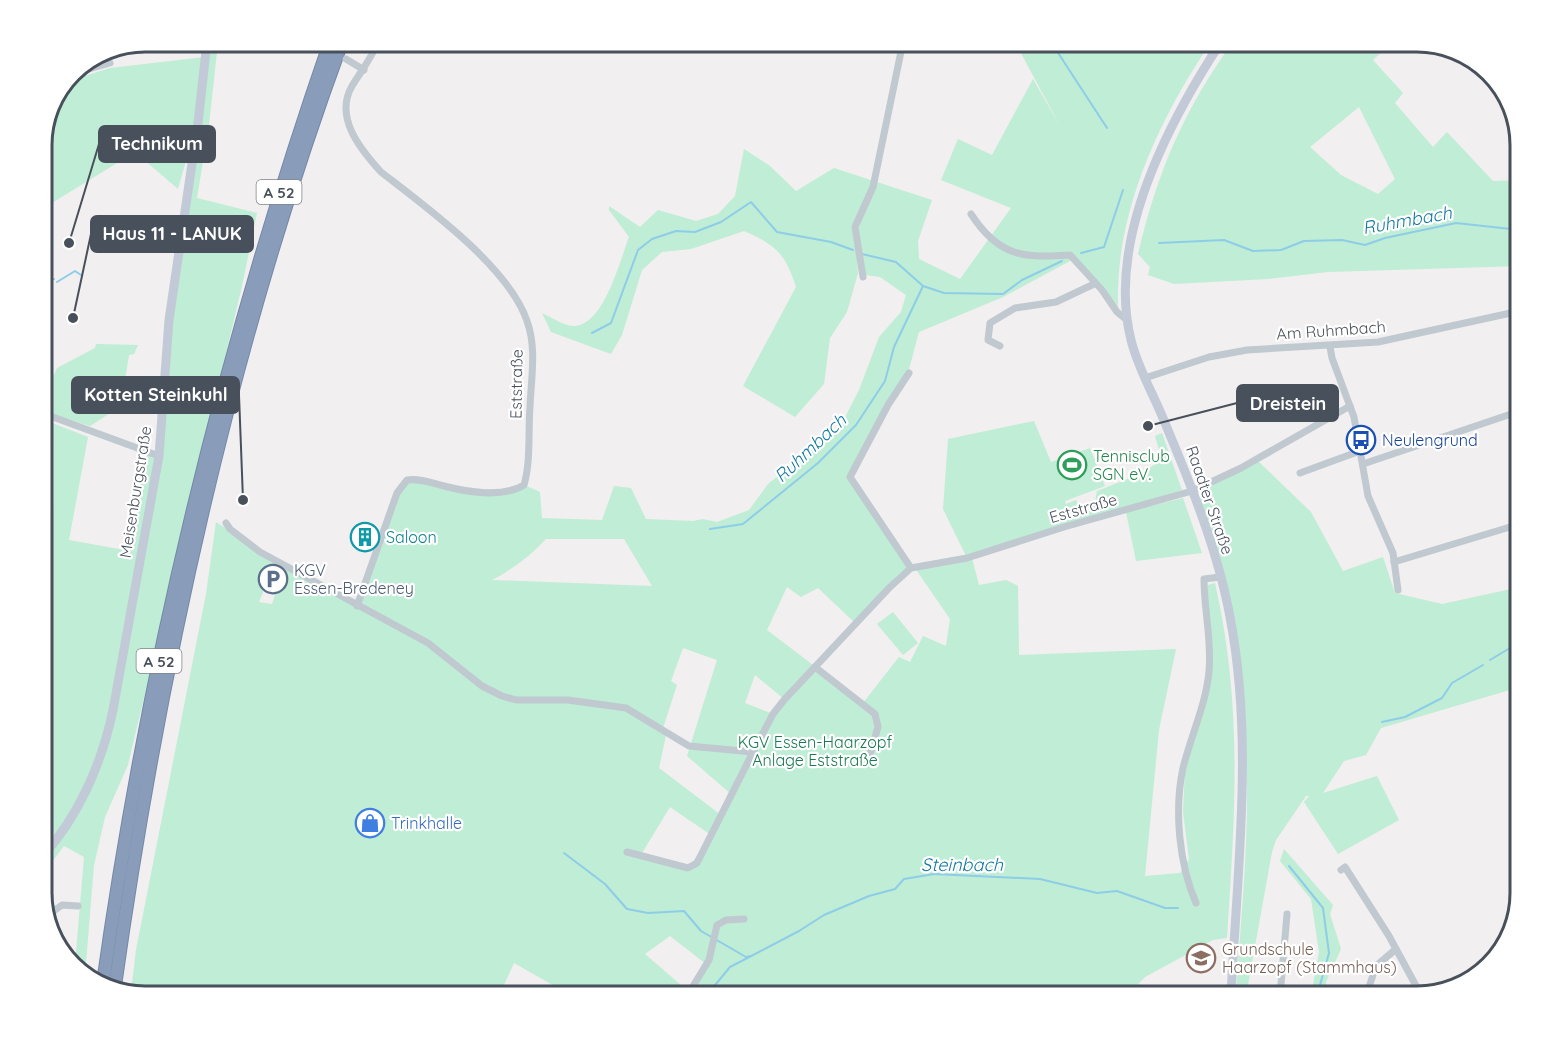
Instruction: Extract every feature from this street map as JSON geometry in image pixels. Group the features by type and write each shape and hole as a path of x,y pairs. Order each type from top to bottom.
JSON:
{"highway":[{"name":"A 52","path":"104,976 134,787 165,630 210,438 262,247 327,52"},
{"name":"A 52","path":"115,980 148,778 176,633 209,484 273,251 339,52"}],"main road":[{"name":"Meisenburgstraße","path":"53,842 78,807 105,743 159,456 169,320 198,123 206,52"},
{"name":"Raadter Straße","path":"1214,52 1188,92 1154,164 1125,272 1127,320 1136,358 1192,492 1220,577 1236,650 1242,719 1242,767 1231,986"}],"street":[{"path":"346,59 364,70 373,52"},
{"path":"863,277 855,227 873,187 901,52"},
{"path":"98,66 110,63"},
{"name":"Eststraße","path":"357,606 397,493 407,480 416,479 466,491 487,492 524,485 533,352 527,321 512,291 486,261 381,172 355,137 348,124 344,105 353,84 364,70"},
{"path":"971,214 990,240 1002,248 1041,258 1070,255 1117,312 1127,320"},
{"path":"1000,346 988,340 987,327 990,323 1015,308 1056,302 1095,284"},
{"name":"Am Ruhmbach","path":"1145,378 1209,357 1246,350 1330,347 1410,337 1510,313"},
{"path":"1330,347 1350,406 1371,505 1393,553 1398,590"},
{"path":"627,852 688,868 698,863 774,713 814,667 911,568 850,477 885,411 909,373"},
{"name":"Eststraße","path":"911,568 967,558 1064,527 1192,492 1241,468 1350,406"},
{"path":"1363,464 1510,414"},
{"path":"53,417 159,456"},
{"path":"1300,473 1360,451"},
{"path":"226,522 230,530 260,552 428,643 482,686 502,696 516,700 577,701 626,708 688,746 753,752"},
{"path":"1394,562 1510,527"},
{"path":"1196,903 1182,848 1179,814 1183,769 1206,692 1209,668 1204,579 1220,577"},
{"path":"814,667 875,714 878,727 869,758"},
{"path":"1341,870 1345,867 1396,949 1415,986"},
{"path":"54,912 62,905 78,906"},
{"path":"1281,986 1287,914"},
{"path":"693,986 709,960 717,926 726,920 744,919"},
{"path":"1369,986 1376,966 1396,949"}],"green space":[{"path":"206,52 217,52 209,125 197,198 257,213 242,286 128,765 105,817 94,865 86,964 76,954 84,857 64,846 53,860 53,423 88,437 69,540 130,551 145,458 147,455 159,457 164,372"},
{"name":"KGV Essen-Haarzopf Anlage Eststraße","path":"1020,52 1205,52 1158,135 1132,202 1119,271 1118,307 1072,260 1003,297 919,332 908,373 849,477 910,568 855,623 818,588 801,597 787,587 767,630 863,703 899,657 910,662 923,636 946,646 950,619 915,568 972,558 979,585 1006,580 1018,586 1019,655 1176,649 1159,730 1145,876 1180,873 1189,859 1183,812 1185,769 1207,693 1208,585 1215,583 1224,628 1233,717 1234,804 1227,938 1213,940 1145,977 1139,983 1139,986 693,986 706,964 670,936 645,954 682,986 554,986 514,963 504,986 132,985 136,950 206,594 216,522 276,561 259,602 272,604 275,595 272,591 285,566 357,606 397,493 407,480 487,492 524,485 540,492 542,518 602,520 614,486 631,488 646,519 693,521 703,519 717,522 749,510 768,484 841,425 859,390 879,337 901,312 906,295 880,277 865,275 857,235 860,223 854,220 858,273 847,312 830,338 824,384 795,417 743,386 796,287 788,266 778,252 764,241 744,231 691,249 662,252 642,270 622,335 611,354 551,332 542,313 563,323 576,326 586,322 595,314 610,289 629,237 609,210 609,206 640,227 658,210 696,221 718,214 735,196 744,149 770,166 796,191 834,168 932,200 918,241 919,259 960,279 1011,208 941,180 958,139 992,155 1033,79 1061,128","holes":["546,539 624,539 652,586 492,580 514,567","683,648 717,660 687,756 732,795 721,815 659,768 666,735 662,731 677,685 671,681","755,675 784,699 773,714 745,703","670,807 711,835 688,869 639,858"]},
{"path":"1226,52 1382,52 1373,60 1403,93 1395,103 1433,147 1447,132 1493,181 1510,180 1510,266 1328,272 1268,279 1174,284 1148,275 1150,267 1138,254 1146,224 1163,169 1200,92","holes":["1359,107 1395,179 1378,194 1341,175 1310,147"]},
{"path":"205,57 197,122 178,189 135,152 53,202 53,140 62,105 84,76 110,68"},
{"path":"96,344 138,345 134,354 129,355 124,386 129,387 126,403 90,426 53,414 53,376 57,368 95,348"},
{"path":"1034,421 1051,462 1090,448 1105,486 1065,501 1066,504 1076,500 1079,506 1095,502 1097,491 1140,474 1162,460 1155,436 1162,433 1182,490 967,558 943,509 948,439"},
{"path":"1258,461 1311,512 1343,571 1383,557 1395,593 1442,604 1510,589 1510,690 1381,728 1366,755 1344,761 1323,793 1377,776 1399,820 1338,854 1304,802 1309,796 1306,796 1276,840 1248,986 1237,986 1246,838 1246,749 1233,640 1219,568 1200,498 1210,486"},
{"path":"1183,498 1202,553 1136,561 1126,512"},
{"path":"893,612 918,643 903,655 877,624"},
{"path":"1284,849 1333,905 1330,914 1341,949 1326,986 1313,986 1319,952 1311,899 1280,861"}],"waterway":[{"path":"1058,52 1107,128"},
{"path":"1081,253 1104,247 1123,190"},
{"name":"Ruhmbach","path":"592,333 611,323 638,250 652,239 676,231 695,232 721,222 751,202 777,232 831,242 853,250"},
{"name":"Ruhmbach","path":"1159,243 1224,240 1253,251 1281,250 1304,241 1342,240 1365,245 1385,238 1456,223 1510,229"},
{"name":"Ruhmbach","path":"862,254 896,262 923,286 944,293 1003,294 1022,280 1062,261"},
{"path":"57,282 75,271 81,275"},
{"name":"Ruhmbach","path":"710,529 743,524 818,463 856,425 885,381 894,347 923,286"},
{"name":"Steinbach","path":"1490,660 1510,648"},
{"name":"Steinbach","path":"1382,722 1405,717 1442,698 1452,683 1483,665"},
{"path":"564,853 605,884 627,909 648,913 684,911 701,931 746,957 751,956"},
{"path":"1289,866 1323,908 1329,953 1320,986"},
{"name":"Steinbach","path":"714,986 730,967 799,931 824,915 869,896 895,889 904,879 934,874 1040,879 1097,893 1117,891 1165,908 1178,908"}],"place":[{"name":"Technikum","path":"69,243"},
{"name":"Haus 11 - LANUK","path":"73,318"},
{"name":"Dreistein","path":"1148,426"},
{"name":"Neulengrund","path":"1361,440"},
{"name":"Tennisclub SGN eV.","path":"1072,465"},
{"name":"Kotten Steinkuhl","path":"243,500"},
{"name":"Saloon","path":"365,537"},
{"name":"KGV Essen-Bredeney","path":"273,579"},
{"name":"Trinkhalle","path":"370,823"},
{"name":"Grundschule Haarzopf (Stammhaus)","path":"1201,958"}]}
